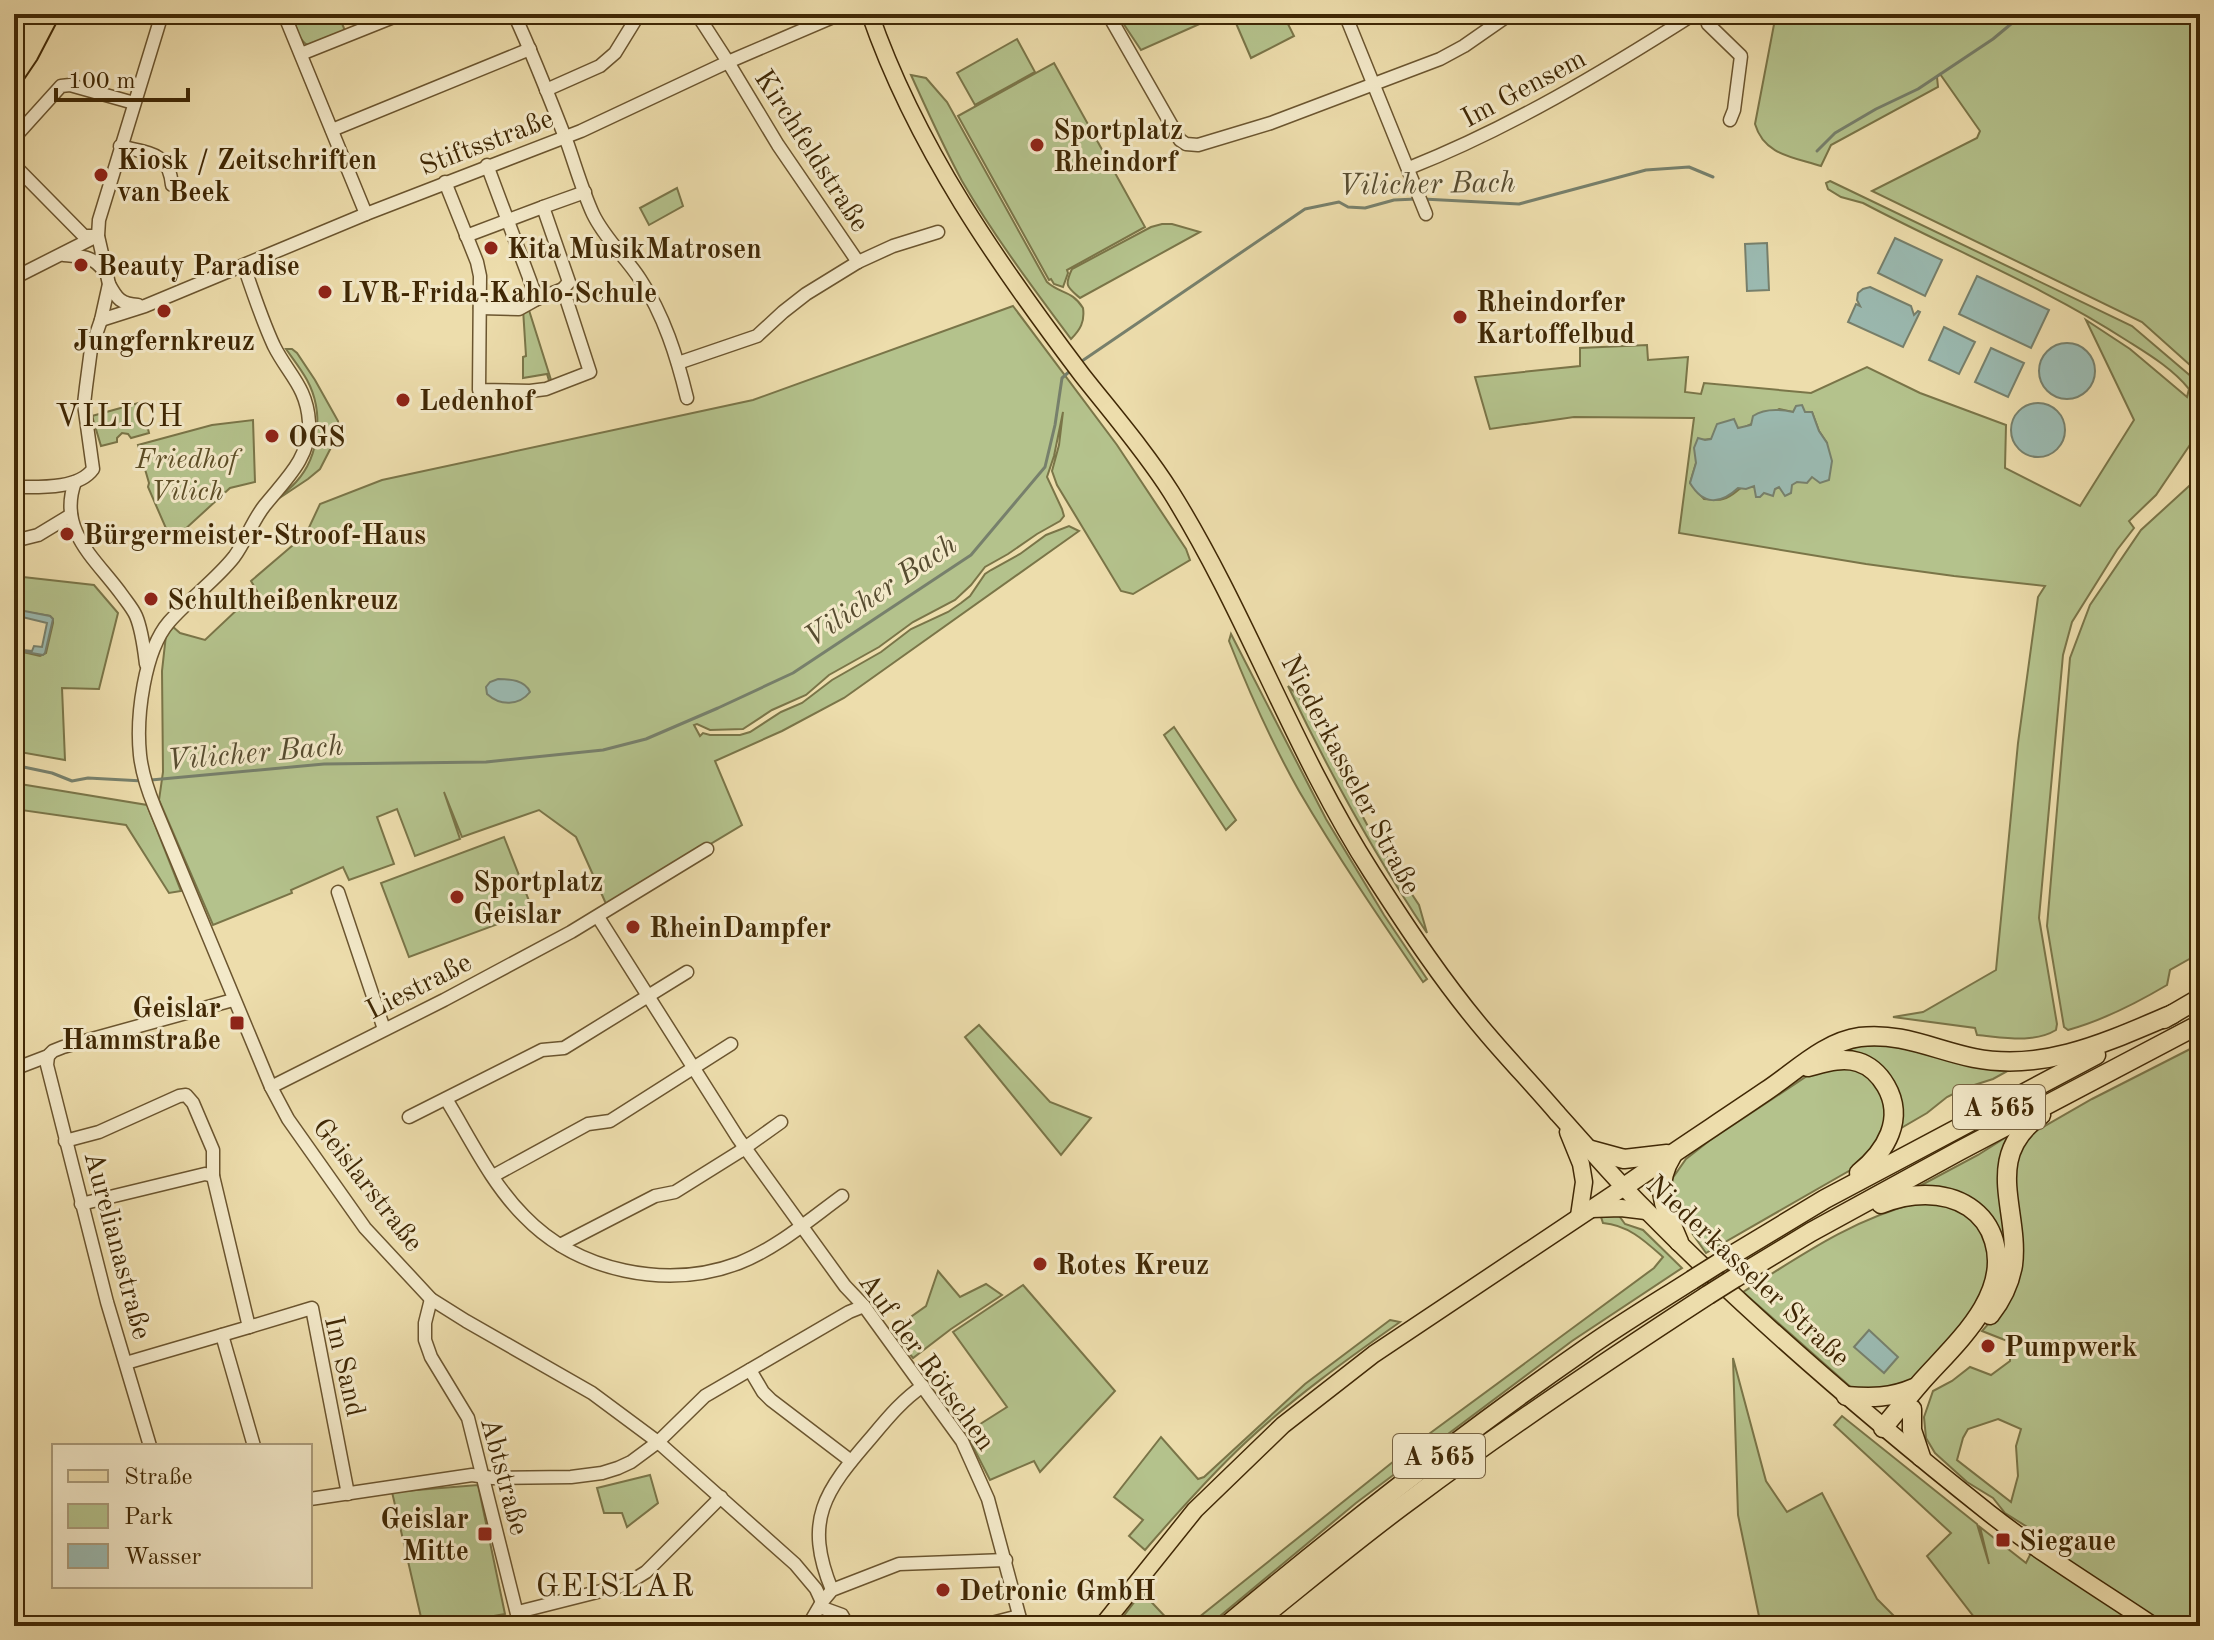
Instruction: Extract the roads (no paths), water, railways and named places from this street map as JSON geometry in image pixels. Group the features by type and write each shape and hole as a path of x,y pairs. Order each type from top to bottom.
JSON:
{"highway":[{"name":"A 565","path":"1226,1626 1472,1430 1587,1348 1692,1280 1825,1199 2200,998"},
{"path":"1624,1187 1828,1047 1858,1038 1886,1036 1908,1039 1974,1058 2007,1062 2036,1061 2081,1051 2173,1014"},
{"name":"A 565","path":"1251,1626 1410,1500 1484,1446 1577,1380 1708,1295 1811,1232 2200,1024"},
{"path":"1797,1070 1830,1061 1858,1062 1878,1073 1893,1101 1893,1124 1889,1138 1874,1160 1825,1199"},
{"path":"1887,1431 1912,1409 1998,1305 2010,1280 2013,1261 2006,1176 2010,1154 2031,1122 2081,1087"},
{"path":"1591,1150 1624,1159 1674,1153"},
{"path":"1674,1153 1665,1167 1662,1202 1679,1242"},
{"path":"1811,1232 1898,1197 1927,1195 1948,1198 1969,1207 1991,1230 1997,1262 1988,1297 1971,1327 1917,1387 1887,1431"},
{"path":"1846,1396 1878,1398 1917,1387"},
{"path":"1912,1409 1912,1430 1921,1457"}],"main road":[{"name":"Niederkasseler Straße","path":"870,14 904,97 950,183 1070,358 1168,487 1206,551 1300,742 1367,866 1398,914 1486,1033 1646,1211 1744,1306 1887,1431 2025,1539 2154,1626"},
{"path":"1563,1119 1581,1164 1584,1212"},
{"path":"1102,1626 1195,1510 1283,1425 1374,1354 1624,1187"},
{"path":"1584,1212 1621,1208 1646,1211"}],"street":[{"path":"14,487 75,482 93,469 84,404 91,349 101,320 108,279 98,236 101,210 162,14"},
{"path":"284,14 366,214"},
{"path":"301,54 401,14"},
{"path":"514,14 600,228 638,276 662,319 687,398"},
{"path":"546,90 600,66 615,53 639,14"},
{"name":"Kirchfeldstraße","path":"697,14 778,145 858,262"},
{"name":"Stiftsstraße","path":"101,320 145,306 487,165 564,137 840,14"},
{"path":"1108,14 1180,140 1198,145 1271,123 1440,59 1510,14"},
{"path":"1345,14 1422,203"},
{"name":"Im Gensem","path":"1409,168 1460,148 1601,74 1694,14"},
{"path":"1705,14 1708,24 1741,56 1730,120"},
{"path":"332,130 530,49"},
{"path":"14,138 61,86 70,85 134,103"},
{"path":"120,146 162,158 171,170 172,185"},
{"path":"14,165 84,236 98,236"},
{"path":"487,165 537,299"},
{"path":"445,182 480,276 479,390 546,389 590,372 563,289"},
{"path":"466,236 585,192"},
{"path":"480,308 519,309 563,289 569,282 543,207"},
{"path":"678,363 757,336 806,294 858,262 893,246 938,232"},
{"path":"14,278 98,236"},
{"path":"61,255 97,261 117,299 125,304 145,306"},
{"path":"147,671 153,646 159,636 233,558 261,511 297,467 305,449 309,425 307,403 298,382 273,344 244,266"},
{"path":"75,482 71,515 75,530 84,549 136,614 147,671"},
{"path":"14,541 38,535 71,515"},
{"path":"142,637 152,639 159,636"},
{"name":"Geislarstraße","path":"147,671 139,739 148,789 271,1087 288,1119 357,1217 431,1299 592,1393 658,1442 795,1564 816,1589 821,1604"},
{"name":"Liestraße","path":"271,1087 459,993 598,917 707,849"},
{"path":"338,892 384,1029"},
{"name":"Auf der Rötschen","path":"598,917 745,1147 962,1441 988,1499 1021,1621"},
{"path":"409,1117 542,1050 564,1048 687,972"},
{"path":"14,1069 63,1047 233,1000"},
{"path":"493,1176 588,1124 610,1121 731,1044"},
{"name":"Aurelianastraße","path":"48,1056 47,1065 81,1204 149,1444"},
{"path":"65,1141 99,1132 186,1095 193,1103 213,1150 213,1176 249,1327 126,1363"},
{"path":"446,1099 493,1176 523,1215 560,1245 619,1270 659,1276 699,1274 740,1262 776,1243 842,1196"},
{"path":"560,1245 651,1197 675,1192 781,1122"},
{"path":"81,1204 205,1174 213,1176"},
{"name":"Abtstraße","path":"431,1299 424,1332 427,1349 468,1418 520,1626"},
{"path":"312,1499 472,1475 571,1477 602,1473 631,1462 658,1442 705,1396 864,1306"},
{"name":"Im Sand","path":"249,1327 312,1308 348,1494"},
{"path":"222,1335 253,1444"},
{"path":"750,1370 771,1400 851,1461"},
{"path":"832,1590 821,1555 819,1526 827,1495 890,1415 911,1393 923,1386"},
{"path":"518,1612 625,1585 646,1572 721,1497"},
{"path":"808,1626 832,1590 899,1564 1006,1560"},
{"path":"821,1604 842,1615 848,1626"},
{"path":"980,1626 1021,1621"}],"water":[{"path":"1895,238 1942,260 1925,296 1878,273"},
{"path":"1767,243 1769,290 1747,291 1745,244"},
{"path":"1977,276 2049,310 2031,348 1959,314"},
{"path":"1870,287 1911,306 1914,315 1920,312 1903,347 1848,322 1856,304 1860,306 1858,293"},
{"path":"1944,327 1975,342 1959,374 1929,360"},
{"path":"2067,343 2087,351 2095,371 2087,391 2067,399 2047,391 2039,371 2047,351"},
{"path":"1991,348 2024,363 2008,397 1975,382"},
{"path":"2038,403 2057,411 2065,430 2057,449 2038,457 2019,449 2011,430 2019,411"},
{"path":"1802,405 1805,412 1812,412 1827,443 1832,461 1829,480 1820,483 1812,477 1807,483 1797,482 1792,485 1791,493 1785,496 1779,487 1773,496 1764,493 1756,497 1754,486 1738,488 1725,497 1712,500 1695,490 1690,483 1696,463 1694,448 1698,438 1711,439 1717,424 1734,419 1738,428 1751,425 1753,416 1762,412 1793,412 1796,406"},
{"path":"14,609 53,619 43,655 14,650 14,642 24,644 23,650 42,647 47,623 18,616 14,636"},
{"path":"498,679 521,683 530,692 515,702 498,701 487,694 486,687"},
{"path":"1869,1330 1898,1357 1884,1373 1854,1347"}],"waterway":[{"name":"Vilicher Bach","path":"1817,151 1835,133 1918,89 1993,39 2023,14"},
{"name":"Vilicher Bach","path":"1423,199 1519,204 1646,170 1689,167 1713,177"},
{"name":"Vilicher Bach","path":"1082,361 1305,209 1339,202 1348,207 1365,208 1394,200 1416,199"},
{"name":"Vilicher Bach","path":"151,780 324,764 486,762 603,750 646,739 718,708 793,673 971,555 1045,467 1062,378 1070,371"},
{"name":"Vilicher Bach","path":"14,765 72,781 88,778 143,781"}],"tram line":[{"path":"14,94 37,60 61,14"}],"place":[{"name":"Sportplatz Rheindorf","path":"1037,145"},
{"name":"Kiosk / Zeitschriften van Beek","path":"101,175"},
{"name":"Kita MusikMatrosen","path":"491,248"},
{"name":"Beauty Paradise","path":"81,265"},
{"name":"LVR-Frida-Kahlo-Schule","path":"325,292"},
{"name":"Jungfernkreuz","path":"164,311"},
{"name":"Rheindorfer Kartoffelbud","path":"1460,317"},
{"name":"Ledenhof","path":"403,400"},
{"name":"OGS","path":"272,436"},
{"name":"Bürgermeister-Stroof-Haus","path":"67,534"},
{"name":"Schultheißenkreuz","path":"151,599"},
{"name":"Sportplatz Geislar","path":"457,897"},
{"name":"RheinDampfer","path":"633,927"},
{"name":"Geislar Hammstraße","path":"237,1023"},
{"name":"Rotes Kreuz","path":"1040,1264"},
{"name":"Pumpwerk","path":"1988,1346"},
{"name":"Geislar Mitte","path":"485,1534"},
{"name":"Siegaue","path":"2003,1540"},
{"name":"Detronic GmbH","path":"943,1590"}],"district":[{"name":"VILICH","path":"120,415"},
{"name":"GEISLAR","path":"616,1585"}],"park label":[{"name":"Friedhof Vilich","path":"187,474"}]}
